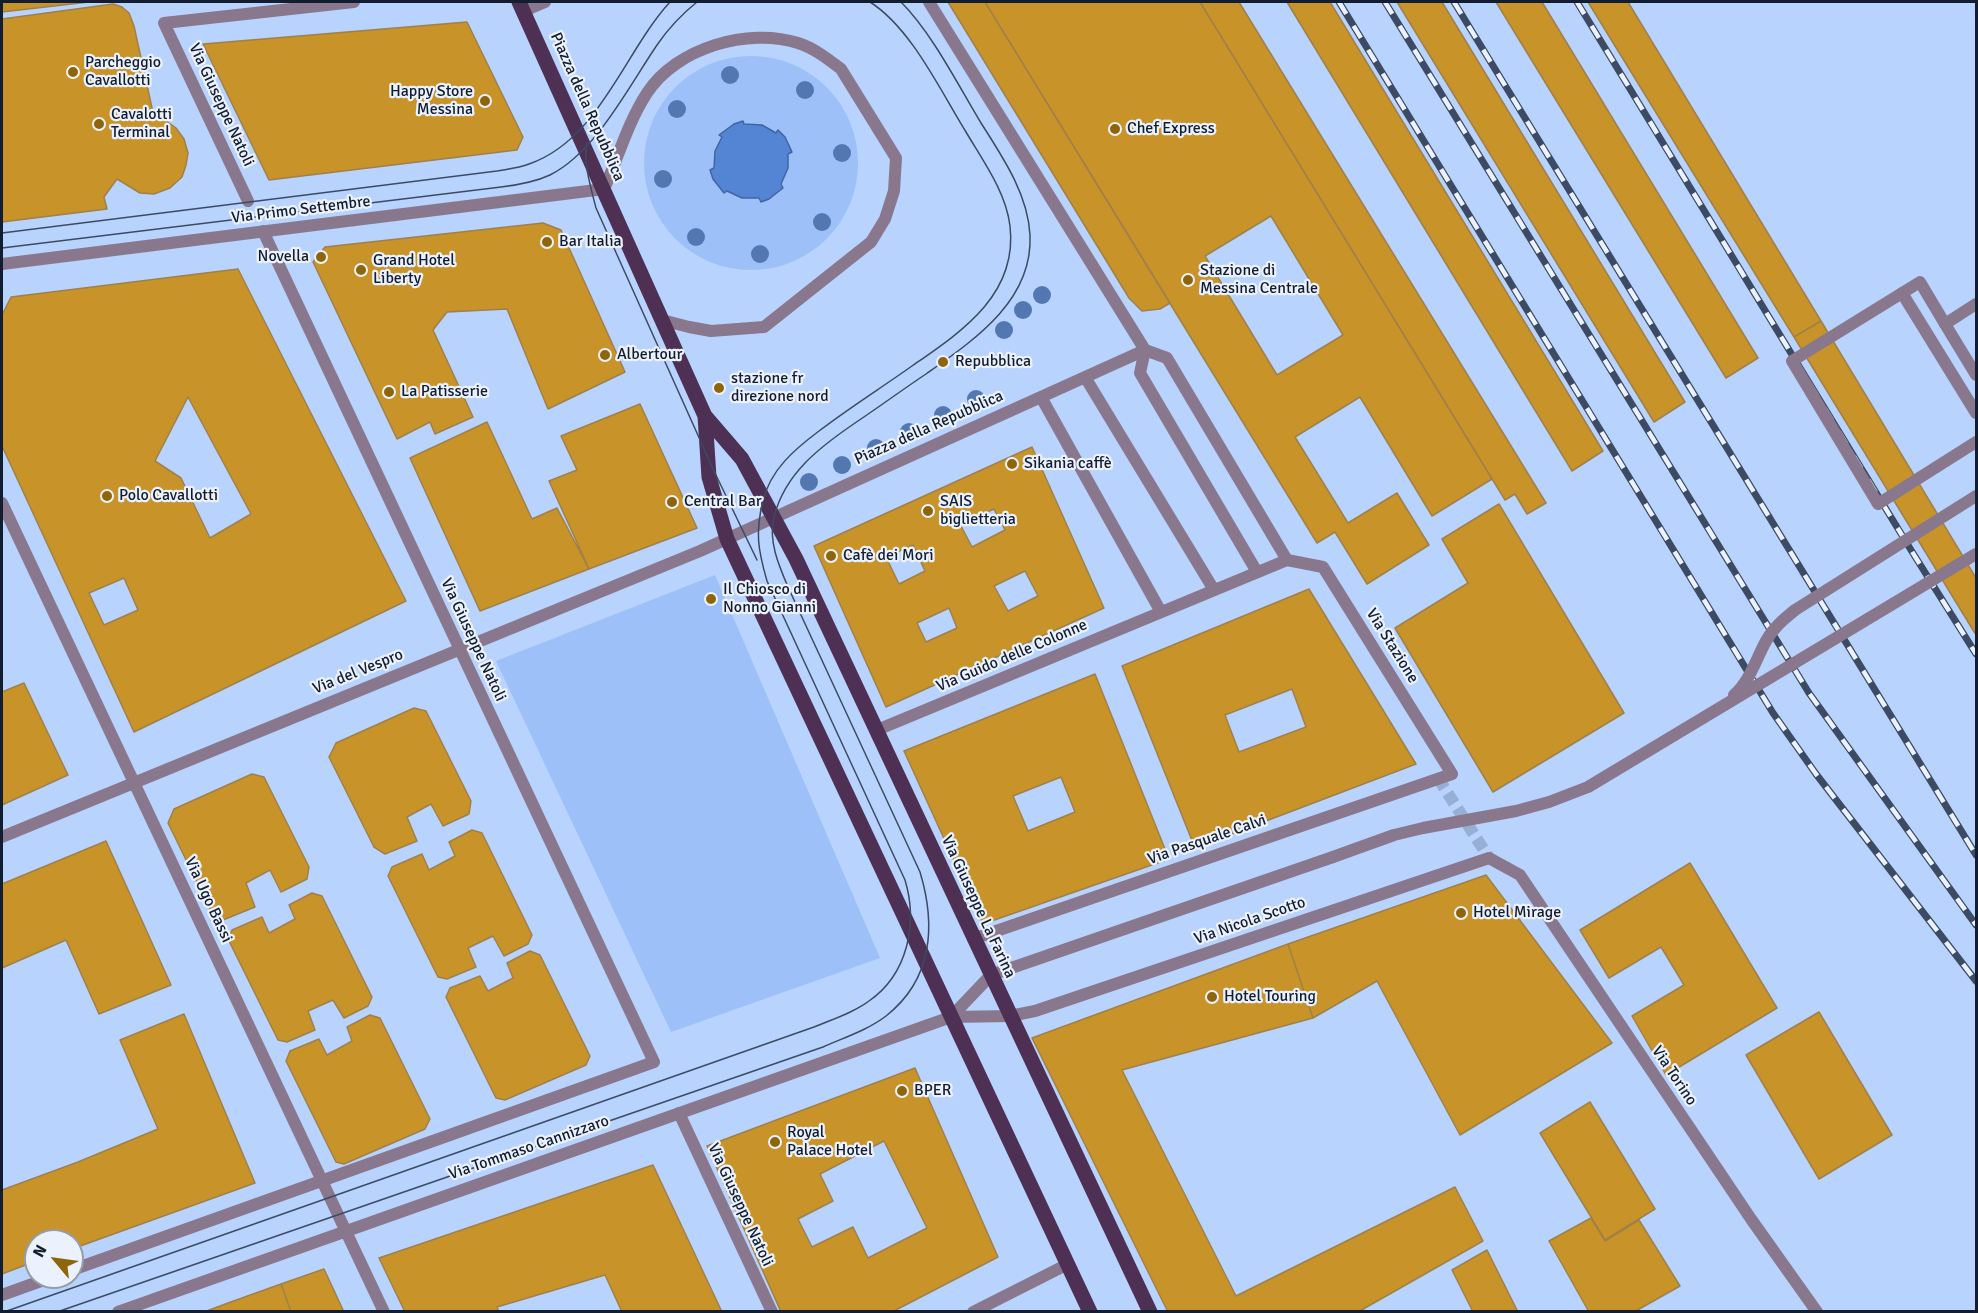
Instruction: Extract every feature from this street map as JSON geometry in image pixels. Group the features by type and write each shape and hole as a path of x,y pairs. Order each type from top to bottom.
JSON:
{"main road":[{"name":"Piazza della Repubblica","path":"521,6 705,416"},
{"name":"Via Giuseppe La Farina","path":"705,416 742,459 796,559 1150,1311"},
{"path":"705,416 709,477 726,539 1090,1311"}],"street":[{"name":"Via Giuseppe Natoli","path":"248,201 164,23 354,2"},
{"path":"521,6 545,2"},
{"path":"929,2 1145,350 1167,358 1287,560"},
{"path":"604,189 638,110 657,81 670,67 706,48 753,38 777,38 800,43 815,50 841,69 896,158 894,191 885,219 871,242 764,327 711,331 662,320"},
{"name":"Via Primo Settembre","path":"2,264 604,189"},
{"name":"Via Giuseppe Natoli","path":"263,231 654,1062 322,1180"},
{"path":"1977,375 1920,282 1792,362 1878,504 1977,442"},
{"path":"1902,293 1974,405"},
{"path":"1945,324 1977,304"},
{"path":"1145,350 1140,373 1257,572"},
{"name":"Piazza della Repubblica","path":"726,539 1145,350"},
{"path":"1085,377 1214,590"},
{"path":"1041,397 1161,612"},
{"path":"1722,706 1740,690 1767,639 1781,621 1977,496"},
{"name":"Via Ugo Bassi","path":"2,502 384,1311"},
{"name":"Via del Vespro","path":"2,837 726,539"},
{"path":"951,1017 991,975 1394,835 1516,811 1549,802 1588,786 1977,554"},
{"name":"Via Guido delle Colonne","path":"876,730 1287,560"},
{"name":"Via Stazione","path":"1287,560 1323,567 1452,774"},
{"name":"Via Pasquale Calvi","path":"973,939 1452,774"},
{"name":"Via Nicola Scotto","path":"951,1017 1010,1016 1035,1011 1494,861"},
{"name":"Via Torino","path":"1494,861 1520,876 1751,1219 1817,1311"},
{"name":"Via Tommaso Cannizzaro","path":"118,1311 951,1017"},
{"name":"Via Giuseppe Natoli","path":"679,1113 772,1311"},
{"path":"84,1266 322,1180"},
{"path":"973,1311 1068,1264"},
{"path":"2,1295 24,1287"}],"shaded area":[{"path":"751,56 772,58 792,64 827,87 850,122 856,142 858,163 856,184 850,204 827,239 792,262 772,268 751,270 730,268 710,262 675,239 652,204 646,184 644,163 646,142 652,122 675,87 710,64 730,58"},
{"path":"743,121 744,124 762,125 776,133 778,130 785,137 792,152 788,154 788,168 781,184 783,188 761,202 759,198 742,198 727,191 724,193 713,179 710,170 714,168 715,151 722,137 719,135 734,124"},
{"path":"715,575 880,958 671,1032 496,661"}],"building":[{"path":"2,2 89,2 2,12"},
{"path":"948,2 985,2 1170,303 1160,309 1142,311 1129,298"},
{"name":"Stazione di Messina Centrale","path":"985,2 1200,2 1492,479 1432,516 1360,397 1295,437 1348,523 1397,493 1429,545 1367,584 1335,532 1317,543","holes":["1271,216 1343,335 1277,375 1205,256"]},
{"path":"1200,2 1239,2 1546,503 1527,514 1515,494 1505,500"},
{"path":"1287,2 1330,2 1603,451 1572,471"},
{"path":"1397,2 1442,2 1685,402 1654,422"},
{"path":"1496,2 1542,2 1758,358 1726,378"},
{"path":"1588,2 1628,2 1821,321 1794,337"},
{"name":"Parcheggio Cavallotti","path":"113,4 129,13 134,26 154,117 165,120 176,128 184,139 188,153 182,177 170,188 154,194 140,193 117,179 104,197 107,209 2,222 2,19"},
{"path":"467,22 523,137 517,150 269,180 203,44"},
{"path":"543,223 561,230 625,372 548,409 507,309 447,312 433,330 473,417 435,434 430,422 397,439 313,262 325,247"},
{"name":"Polo Cavallotti","path":"238,269 406,601 134,732 2,446 2,315 11,297","holes":["188,397 251,514 210,538 181,478 155,461","124,578 138,610 104,625 89,593"]},
{"path":"1821,321 1976,578 1976,635 1794,337"},
{"path":"640,404 697,528 589,569 549,481 577,470 561,436"},
{"path":"487,422 532,519 557,508 589,569 480,611 410,458"},
{"path":"1032,447 1104,608 886,707 814,546","holes":["994,509 1005,530 972,547 960,524","913,545 925,571 899,584 886,557","1025,571 1038,596 1008,611 994,586","949,608 957,628 926,642 917,623"]},
{"path":"1499,504 1624,713 1493,792 1395,628 1468,583 1442,539"},
{"path":"1309,589 1416,764 1195,848 1122,666","holes":["1292,689 1306,727 1239,752 1225,715"]},
{"path":"1095,674 1169,859 983,924 904,751","holes":["1061,777 1075,812 1028,831 1013,796"]},
{"path":"24,683 68,775 2,805 2,692"},
{"path":"414,708 426,711 471,801 469,814 443,826 431,804 407,817 417,841 385,854 374,847 329,757 336,743"},
{"path":"252,774 264,777 309,867 307,879 281,892 270,870 246,883 255,907 223,920 212,913 168,823 174,809"},
{"path":"472,830 482,833 532,935 528,944 504,956 493,936 468,948 476,967 447,979 438,977 388,876 392,867 422,854 429,870 455,856 449,842"},
{"path":"106,841 171,985 99,1014 66,940 2,968 2,884"},
{"path":"1690,863 1777,1008 1666,1075 1632,1016 1684,985 1661,947 1609,978 1580,930"},
{"path":"1486,875 1612,1043 1460,1135 1377,981 1313,1018 1288,944"},
{"path":"312,893 322,896 372,997 368,1006 344,1018 333,1000 308,1011 315,1030 287,1042 278,1040 228,939 232,930 262,917 269,933 295,919 289,905"},
{"path":"1288,944 1313,1018 1122,1070 1236,1296 1455,1187 1483,1241 1358,1312 1168,1312 1032,1038"},
{"path":"530,951 540,955 590,1056 586,1065 505,1100 496,1098 446,997 450,988 480,976 488,991 513,978 507,963"},
{"path":"1819,1012 1892,1135 1819,1179 1746,1055"},
{"path":"184,1014 255,1183 84,1245 84,1229 24,1229 24,1266 2,1274 2,1190 158,1129 120,1040"},
{"path":"370,1015 380,1018 430,1119 425,1129 344,1164 336,1162 286,1061 290,1051 319,1039 327,1055 352,1041 347,1027"},
{"path":"915,1068 998,1257 892,1312 781,1312 707,1146","holes":["884,1141 927,1228 868,1258 853,1227 812,1247 798,1219 833,1201 820,1174"]},
{"path":"1590,1102 1655,1209 1605,1240 1540,1133"},
{"path":"653,1165 722,1312 622,1312 605,1275 497,1307 499,1312 405,1312 379,1258"},
{"path":"1591,1218 1605,1241 1639,1220 1680,1286 1634,1312 1589,1312 1549,1241"},
{"path":"1487,1250 1518,1312 1473,1312 1452,1270"},
{"path":"324,1269 344,1312 291,1312 281,1284"},
{"path":"281,1284 291,1312 204,1312 228,1303"}],"tunnel":[{"path":"1438,778 1489,858"}],"tram line":[{"path":"2,233 497,171 525,165 553,152 574,136 608,93 638,45 670,2"},
{"path":"2,248 507,186 538,180 567,164 597,135 661,39 697,2"},
{"path":"4,1312 814,1027 863,1005 882,990 893,977 901,962 910,930 909,896 905,880 767,581 761,560 759,522 766,490 777,470 793,453 830,423 931,353 967,325 982,309 995,292 1005,272 1010,250 1010,226 1004,201 993,177 924,61 899,27 870,2"},
{"path":"57,1312 823,1047 879,1021 902,1001 913,985 922,968 929,931 925,892 920,872 788,587 775,553 772,535 779,501 795,474 842,432 944,361 981,332 1011,299 1022,280 1028,259 1030,235 1028,220 1013,176 934,44 901,2"},
{"path":"587,143 587,166 596,208 714,471 757,560"}],"railway":[{"path":"1339,2 1773,713 1816,774 1976,981"},
{"path":"1385,2 1809,693 1976,925"},
{"path":"1454,2 1976,855"},
{"path":"1577,2 1976,654"}],"place":[{"name":"Parcheggio Cavallotti","path":"73,72"},
{"name":"Happy Store Messina","path":"485,101"},
{"name":"Cavalotti Terminal","path":"99,124"},
{"name":"Chef Express","path":"1115,129"},
{"name":"Bar Italia","path":"547,242"},
{"name":"Novella","path":"321,257"},
{"name":"Grand Hotel Liberty","path":"361,270"},
{"name":"Stazione di Messina Centrale","path":"1188,280"},
{"name":"Albertour","path":"605,355"},
{"name":"Repubblica","path":"943,362"},
{"name":"stazione fr direzione nord","path":"719,388"},
{"name":"La Patisserie","path":"389,392"},
{"name":"Sikania caffè","path":"1012,464"},
{"name":"Polo Cavallotti","path":"107,496"},
{"name":"Central Bar","path":"672,502"},
{"name":"SAIS biglietteria","path":"928,511"},
{"name":"Cafè dei Mori","path":"831,556"},
{"name":"Il Chiosco di Nonno Gianni","path":"711,599"},
{"name":"Hotel Mirage","path":"1461,913"},
{"name":"Hotel Touring","path":"1212,997"},
{"name":"BPER","path":"902,1091"},
{"name":"Royal Palace Hotel","path":"775,1142"}]}
